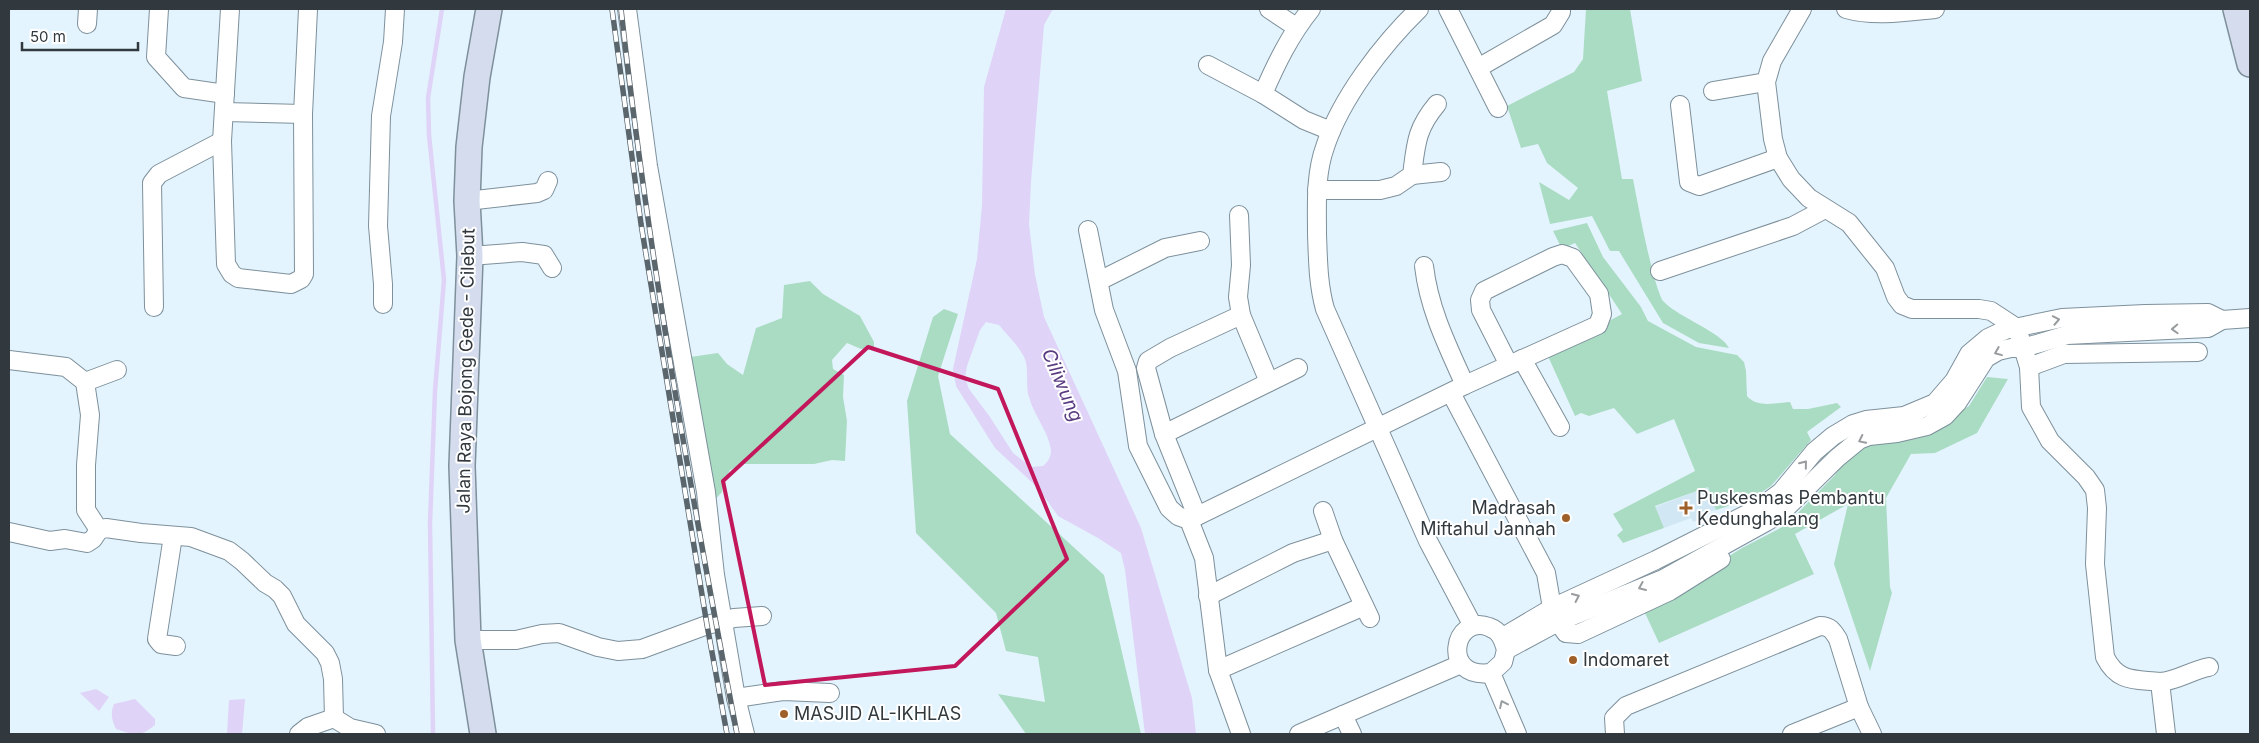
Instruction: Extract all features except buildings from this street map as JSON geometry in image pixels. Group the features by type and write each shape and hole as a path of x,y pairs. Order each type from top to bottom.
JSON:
{"main road":[{"name":"Jalan Raya Bojong Gede - Cilebut","path":"483,734 468,640 462,466 470,256 467,201 469,146 477,77 489,9"},
{"path":"2236,9 2250,64"}],"street":[{"path":"159,9 156,57 184,88 225,103 303,114"},
{"path":"230,9 222,141 226,264 228,270 238,278 291,284 304,274 303,114 308,9"},
{"path":"383,304 378,226 381,116 393,42 395,9"},
{"path":"627,9 648,166 706,492 715,575 736,698 745,734"},
{"path":"1269,9 1296,27"},
{"path":"1263,94 1280,56 1296,27 1311,9"},
{"path":"1419,9 1402,25 1376,58 1346,105 1331,131 1324,148 1317,190 1320,292 1325,309 1428,541 1473,626"},
{"path":"1448,9 1498,108"},
{"path":"1478,68 1553,24 1561,9"},
{"path":"1802,9 1772,61 1766,82 1773,139 1778,158 1791,179 1809,198 1825,209 1838,214 1849,223 1885,268 1896,297 1902,305 1912,309 1991,311 2017,328 2029,367 2031,407 2050,441 2086,477 2095,490 2097,508 2095,564 2105,657 2111,669 2125,678 2160,682 2172,681 2194,671 2209,667"},
{"path":"1846,9 1855,12 1894,13 1935,9"},
{"path":"1208,65 1263,94 1304,120 1331,131"},
{"path":"1713,91 1766,82"},
{"path":"1412,175 1420,130 1424,119 1437,104"},
{"path":"1680,105 1688,182 1699,186 1778,158"},
{"path":"154,307 152,183 158,174 222,141"},
{"path":"1317,190 1380,190 1396,186 1412,175 1441,172"},
{"path":"467,201 537,193 544,190 548,181"},
{"path":"1660,271 1793,226 1825,209"},
{"path":"1239,216 1240,265 1238,297 1241,316 1269,382"},
{"path":"1088,230 1104,310 1127,371 1138,446 1169,508 1178,516 1193,518 1458,389 1516,362 1598,325 1602,314 1599,294 1573,258 1562,254 1484,291 1480,300 1481,310 1516,362 1560,427"},
{"path":"1099,280 1165,248 1200,241"},
{"path":"470,256 529,253 544,255 552,268"},
{"path":"1424,266 1429,298 1458,389 1546,573 1555,615"},
{"path":"1555,615 1666,585 1781,513 1836,458 1859,440 1869,436 1897,433 1927,426 1945,416 1957,403 1969,354 1988,338 2017,328 2062,318 2208,313 2222,320"},
{"path":"1241,316 1170,348 1148,361 1146,368 1164,434 1193,518 1204,558 1218,670 1241,734"},
{"path":"1504,644 1656,560 1759,508 1781,492 1814,452 1832,436 1853,424 1866,420 1904,416 1935,403 1962,383 1986,358 1998,351 2023,348 2067,335 2208,328 2222,320 2250,318"},
{"path":"2029,367 2064,354 2198,352"},
{"path":"9,360 66,367 85,382 90,415 86,465 86,510 99,530"},
{"path":"1164,434 1298,368"},
{"path":"85,382 117,370"},
{"path":"1218,670 1367,612 1333,540 1322,511"},
{"path":"9,532 50,541 65,540 87,543 93,539 99,530 106,528 202,540 229,551 282,596 292,619 319,644 330,663 334,718"},
{"path":"173,536 158,639 161,644 176,646"},
{"path":"1208,596 1293,553 1333,540"},
{"path":"468,640 516,640 542,634 559,633 598,647 618,651 642,649 707,625 734,618 762,616"},
{"path":"1484,625 1495,629 1504,644 1503,662 1491,673 1476,674 1468,670 1461,664 1456,653 1457,642 1464,632 1473,626 1484,625"},
{"path":"1615,734 1614,718 1626,706 1820,626 1827,626 1838,639 1859,708 1872,734"},
{"path":"1299,734 1461,664"},
{"path":"1491,673 1517,734"},
{"path":"2160,682 2166,734"},
{"path":"736,698 783,691 830,693"},
{"path":"1792,734 1859,708"},
{"path":"1343,715 1352,734"},
{"path":"299,734 308,727 334,718"},
{"path":"334,718 350,728 376,734"}],"highlighted area":[{"path":"868,347 998,389 1067,559 955,666 765,685 723,481"}],"shaded area":[{"name":"Puskesmas Pembantu Kedunghalang","path":"1708,487 1716,510 1704,513 1705,517 1693,522 1691,518 1664,528 1655,507"}],"green space":[{"path":"1586,9 1630,9 1642,81 1607,91 1622,179 1633,179 1646,244 1660,295 1671,308 1718,336 1729,348 1699,343 1663,323 1619,251 1610,251 1592,216 1550,224 1539,182 1569,200 1578,188 1547,163 1538,144 1521,148 1507,106 1574,72 1583,59"},
{"path":"1587,223 1603,257 1641,307 1648,321 1696,347 1737,355 1744,362 1747,396 1751,400 1767,404 1790,402 1793,409 1808,409 1837,403 1841,407 1807,432 1811,440 1771,486 1753,498 1716,510 1708,487 1655,506 1664,528 1623,543 1617,535 1623,530 1613,514 1695,471 1674,419 1637,434 1614,408 1589,416 1581,413 1575,416 1547,354 1622,314 1575,243 1562,249 1553,231"},
{"path":"810,281 823,294 860,316 874,342 874,348 861,349 847,343 832,360 833,369 844,375 843,397 847,421 845,461 832,460 814,464 743,464 730,470 724,482 722,492 712,503 690,357 718,353 727,364 743,375 756,328 782,318 784,285"},
{"path":"944,309 958,314 938,376 950,434 1104,575 1141,734 1026,734 998,694 1045,702 1038,657 1006,651 996,613 916,533 907,401 933,317"},
{"path":"1987,377 2008,379 1977,433 1935,453 1911,454 1886,498 1890,587 1892,593 1870,671 1834,564 1848,504 1795,534 1814,574 1659,643 1645,613 1688,590 1686,583 1742,548 1786,525 1835,475 1859,440 1936,425 1969,406"}],"water":[{"name":"Ciliwung","path":"1006,9 1053,9 1044,25 1031,182 1029,224 1035,275 1044,317 1141,528 1192,698 1196,734 1145,734 1125,570 1121,553 1058,516 1038,488 995,448 956,386 953,369 977,259 982,205 984,87","holes":["986,322 999,325 1018,347 1025,359 1029,397 1047,436 1051,450 1049,459 1043,466 1031,467 1013,453 969,389 965,378 967,366 980,330"]},
{"path":"96,689 109,697 99,711 80,693"},
{"path":"135,699 155,719 155,725 141,734 128,733 116,729 112,717 114,704"},
{"path":"245,699 242,734 227,734 229,700"}],"waterway":[{"path":"433,734 430,523 435,391 444,280 429,135 428,98 442,9"}],"railway":[{"path":"612,9 641,224 707,625 727,734"},
{"path":"621,9 657,282 703,554 737,734"}],"place":[{"name":"Puskesmas Pembantu Kedunghalang","path":"1686,508"},
{"name":"Madrasah Miftahul Jannah","path":"1566,518"},
{"name":"Indomaret","path":"1573,660"},
{"name":"MASJID AL-IKHLAS","path":"784,714"}]}
